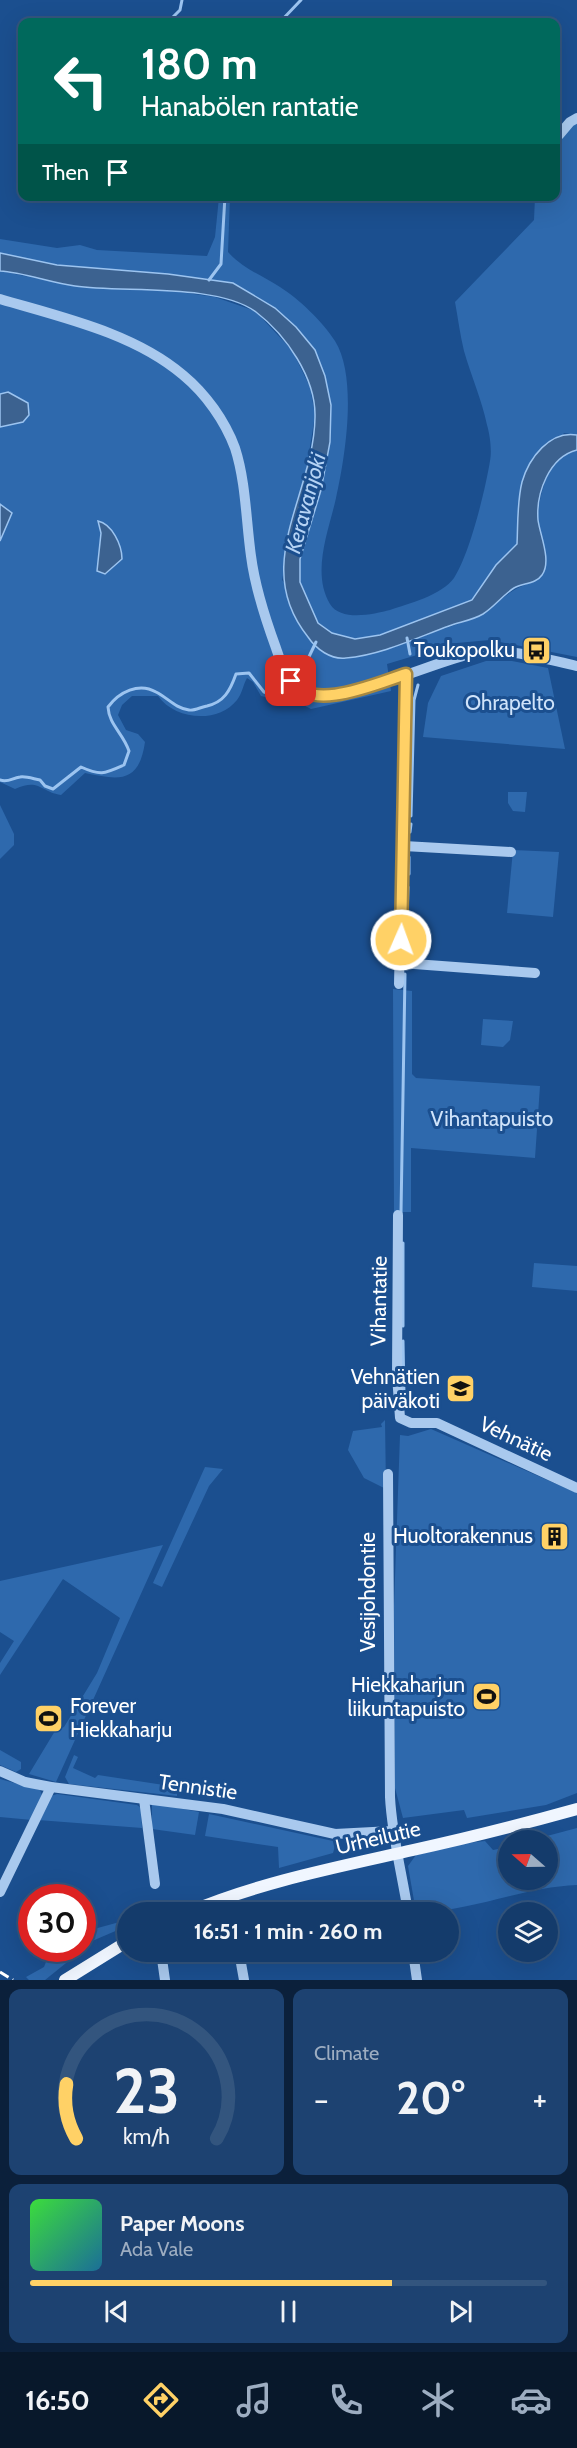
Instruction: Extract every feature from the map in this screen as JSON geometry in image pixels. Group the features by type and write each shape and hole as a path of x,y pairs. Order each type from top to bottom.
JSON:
{"main road":[{"name":"Urheilutie","path":"216,1902 317,1872 577,1809"},
{"path":"65,1980 117,1948"}],"street":[{"path":"560,134 570,122 577,118"},
{"path":"0,299 86,327 148,351 184,375 201,392 220,419 234,447 240,468 256,586 281,662 291,681 308,694 329,696 406,674 444,660 497,651 577,666"},
{"path":"399,984 404,846 406,674"},
{"path":"404,846 511,852"},
{"path":"401,963 535,973"},
{"name":"Vihantatie","path":"398,1215 398,1405 399,1414 404,1421"},
{"name":"Vehnätie","path":"404,1421 437,1423 577,1488"},
{"name":"Vesijohdontie","path":"388,1474 388,1667 392,1831 399,1853 406,1902"},
{"name":"Tennistie","path":"0,1771 25,1782 51,1788 223,1809 336,1834 392,1831"},
{"path":"0,1892 51,1788"},
{"path":"144,1799 155,1884"},
{"path":"230,1897 231,1902"},
{"path":"162,1962 165,1980"},
{"path":"242,1962 247,1979"},
{"path":"414,1962 417,1980"}],"green space":[{"path":"577,123 577,435 564,433 522,481 517,544 496,565 473,600 380,635 355,639 332,633 318,623 300,583 300,559 321,490 330,442 331,405 325,376 315,350 210,279 57,265 0,253 0,239 57,248 80,245 97,250 207,256 215,237 219,201 230,201 228,252 240,263 303,304 330,334 342,357 348,396 346,441 323,551 322,578 325,592 335,610 350,615 383,612 415,602 449,584 466,553 485,488 491,448 485,416 464,351 455,302 534,220 535,201 560,201 560,138"},
{"path":"0,271 79,287 172,291 215,297 255,311 292,350 310,387 315,415 307,466 282,580 345,659 383,650 472,619 516,589 534,582 539,506 544,487 551,470 562,457 577,450 577,657 490,640 457,643 387,664 391,691 311,709 292,699 287,692 279,700 261,696 253,682 247,678 237,700 229,708 208,716 185,714 175,710 158,696 132,696 122,705 118,715 126,730 138,734 145,742 138,766 126,776 108,777 85,773 61,795 35,785 15,789 0,782"},
{"name":"Ohrapelto","path":"486,661 512,661 548,668 565,749 423,737 428,703 441,676"},
{"path":"508,792 527,792 525,812 513,811 508,803"},
{"path":"0,805 14,834 14,845 0,859"},
{"path":"513,850 559,852 553,917 507,913"},
{"name":"Vihantapuisto","path":"393,989 412,991 412,1074 416,1078 540,1086 535,1158 411,1148 411,1212 394,1212"},
{"path":"483,1019 513,1021 510,1040 503,1047 481,1045"},
{"path":"534,1263 577,1266 577,1291 532,1287"},
{"path":"385,1420 386,1489 364,1478 348,1450 353,1431 382,1427 381,1424"},
{"name":"Hiekkaharjun liikuntapuisto","path":"431,1429 577,1493 577,1793 546,1805 467,1818 464,1810 403,1818 395,1788 394,1606 400,1435 408,1436"},
{"path":"205,1467 223,1469 209,1486 162,1587 153,1583"},
{"path":"163,1545 56,1782 29,1774 55,1731 64,1727 97,1673 120,1618 63,1579 0,1675 0,1663 14,1641 0,1632 0,1581"},
{"path":"0,1750 21,1762 21,1769 16,1772 0,1765"},
{"path":"74,1755 78,1757 73,1768 95,1778 98,1775 177,1787 177,1796 69,1784 65,1777"},
{"path":"0,1779 40,1790 42,1795 32,1820 0,1817"},
{"path":"57,1794 137,1805 141,1808 142,1828 38,1820 51,1796"},
{"path":"152,1803 199,1812 195,1835 152,1829"},
{"path":"209,1814 333,1841 335,1846 333,1853 279,1868 278,1847 205,1836"},
{"path":"577,1828 577,1885 558,1887 558,1833"},
{"path":"380,1835 385,1838 382,1846 344,1850 348,1841"},
{"path":"485,1841 493,1850 498,1849 498,1890 537,1890 459,1908 459,1902 414,1902 408,1866 416,1855"},
{"path":"117,1923 117,1930 96,1939 96,1928"},
{"path":"46,1962 67,1962 45,1980 29,1980 26,1977 44,1967"}],"water":[{"name":"Keravanjoki","path":"0,253 57,265 168,274 233,283 275,308 296,327 315,350 325,376 331,405 330,442 321,490 300,559 300,582 318,623 332,633 355,639 380,635 472,600 496,565 517,544 520,490 525,473 535,455 558,437 577,435 577,450 567,454 552,468 539,499 538,520 546,555 542,575 533,582 514,588 487,611 471,619 372,653 340,658 324,653 311,641 292,610 284,583 284,556 289,529 312,446 315,417 314,402 305,373 288,345 256,312 239,303 194,293 95,288 57,283 0,271"},
{"path":"8,392 28,403 29,415 23,422 0,427 0,394"},
{"path":"0,504 12,513 0,541"},
{"path":"98,521 112,531 122,553 122,559 105,574 97,571 101,533"}],"waterway":[{"path":"172,18 180,10 182,0"},
{"path":"284,18 301,0"},
{"path":"209,280 221,264 225,201"},
{"path":"407,638 410,654"},
{"path":"0,780 27,777 40,780 45,786 53,789 81,767 98,773 124,765 129,751 111,719 108,707 124,693 136,688 150,689 180,707 193,710 218,702 229,691 236,674 249,673 264,692 270,694 281,678 306,663 316,642"},
{"path":"411,816 414,700 418,685"},
{"path":"410,832 411,824"},
{"path":"409,857 409,874"},
{"path":"406,949 408,887"},
{"path":"401,1213 405,974"},
{"path":"403,1243 403,1326"},
{"path":"403,1341 404,1396"}],"railway":[{"path":"0,1972 13,1980"}],"place":[{"name":"Toukopolku","path":"536,650"},
{"name":"Vehnätien päiväkoti","path":"461,1389"},
{"name":"Huoltorakennus","path":"554,1536"},
{"name":"Hiekkaharjun liikuntapuisto","path":"486,1697"},
{"name":"Forever Hiekkaharju","path":"49,1718"}],"route":[{"path":"291,681 297,688 308,694 329,696 406,674 401,940"}]}
